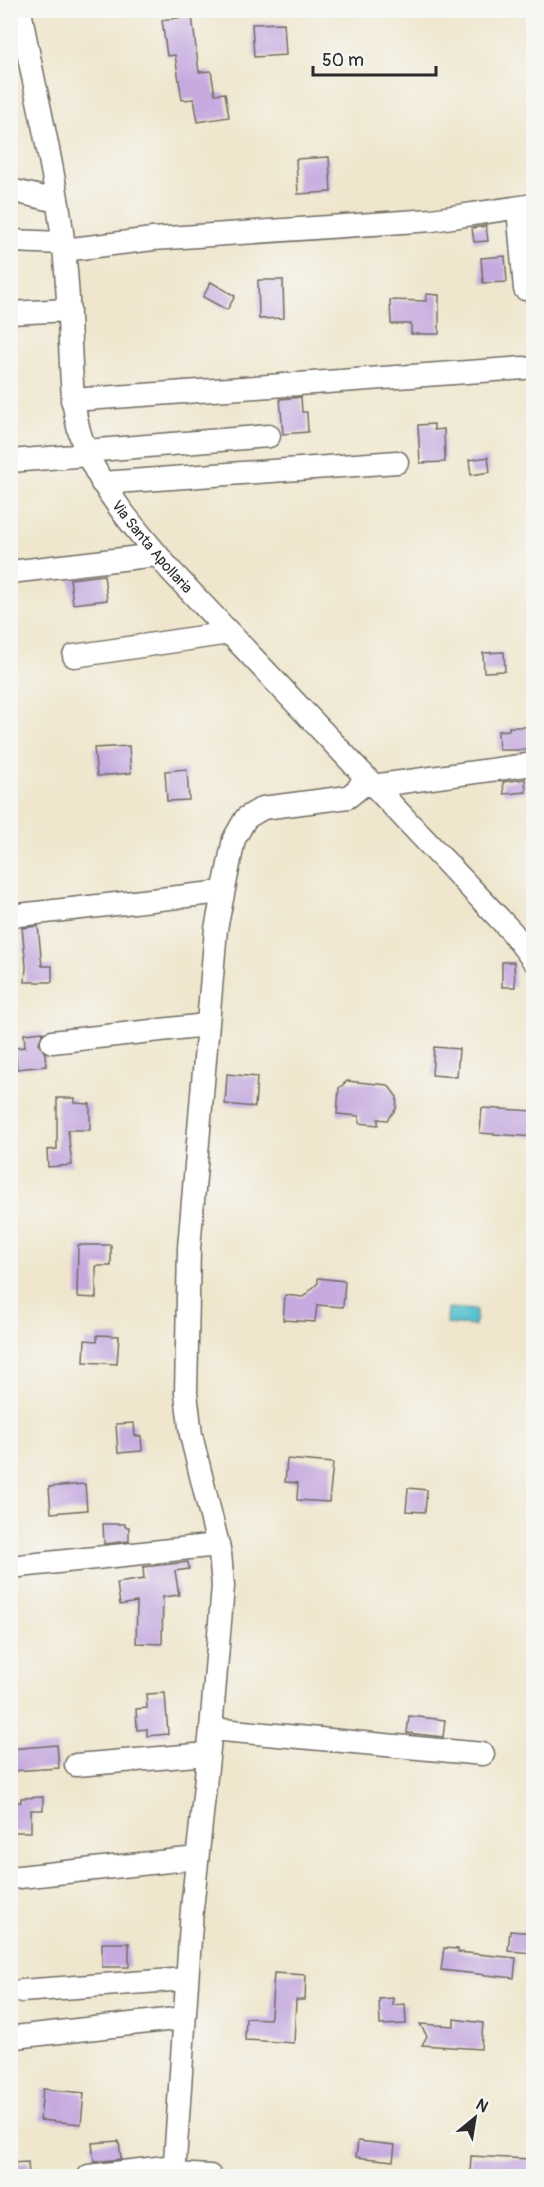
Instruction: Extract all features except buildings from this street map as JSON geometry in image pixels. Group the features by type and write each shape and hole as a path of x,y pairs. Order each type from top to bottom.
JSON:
{"street":[{"name":"Via Santa Apollaria","path":"20,10 64,247 72,400 87,453 102,483 120,510 157,555 512,932 534,960"},
{"path":"10,190 57,201"},
{"path":"10,241 64,247 422,221 526,207 525,289"},
{"path":"10,314 69,310"},
{"path":"72,400 524,368"},
{"path":"10,461 268,436"},
{"path":"102,483 397,462"},
{"path":"10,573 157,555"},
{"path":"74,656 229,633"},
{"path":"174,2172 186,1979 223,1586 218,1545 191,1435 186,1394 189,1248 206,1024 216,929 234,839 239,828 250,815 268,807 348,796 369,782 534,764"},
{"path":"10,916 222,892"},
{"path":"52,1042 206,1024"},
{"path":"10,1567 218,1545"},
{"path":"211,1729 483,1754"},
{"path":"76,1765 208,1754"},
{"path":"10,1878 197,1858"},
{"path":"21,1991 186,1979"},
{"path":"15,2037 184,2018"},
{"path":"89,2176 174,2172 210,2176"}],"water":[{"path":"448,1308 476,1310 475,1326 447,1324"}]}
